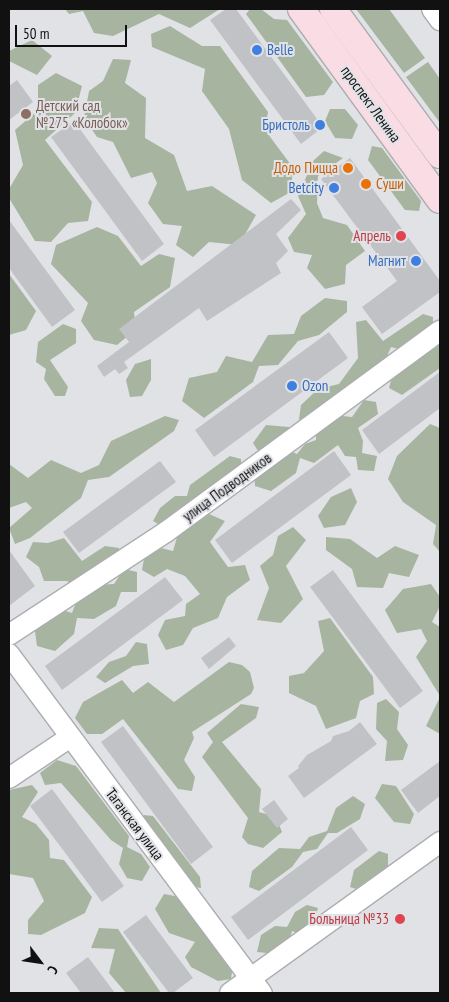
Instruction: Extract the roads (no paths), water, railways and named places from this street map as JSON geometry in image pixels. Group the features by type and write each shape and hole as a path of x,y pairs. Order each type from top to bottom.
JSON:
{"main road":[{"name":"проспект Ленина","path":"301,9 440,200"},
{"name":"проспект Ленина","path":"333,9 440,155"}],"street":[{"path":"432,9 440,20"},
{"name":"улица Подводников","path":"9,635 166,532 440,331"},
{"name":"Таганская улица","path":"9,654 69,738 256,986"},
{"path":"9,778 69,738"},
{"path":"230,993 256,986 440,842"}],"place":[{"name":"Belle","path":"257,50"},
{"name":"Детский сад №275 «Колобок»","path":"26,114"},
{"name":"Бристоль","path":"320,125"},
{"name":"Додо Пицца","path":"348,168"},
{"name":"Суши","path":"366,184"},
{"name":"Betcity","path":"334,188"},
{"name":"Апрель","path":"401,236"},
{"name":"Магнит","path":"416,261"},
{"name":"Ozon","path":"292,386"},
{"name":"Больница №33","path":"400,919"}]}
